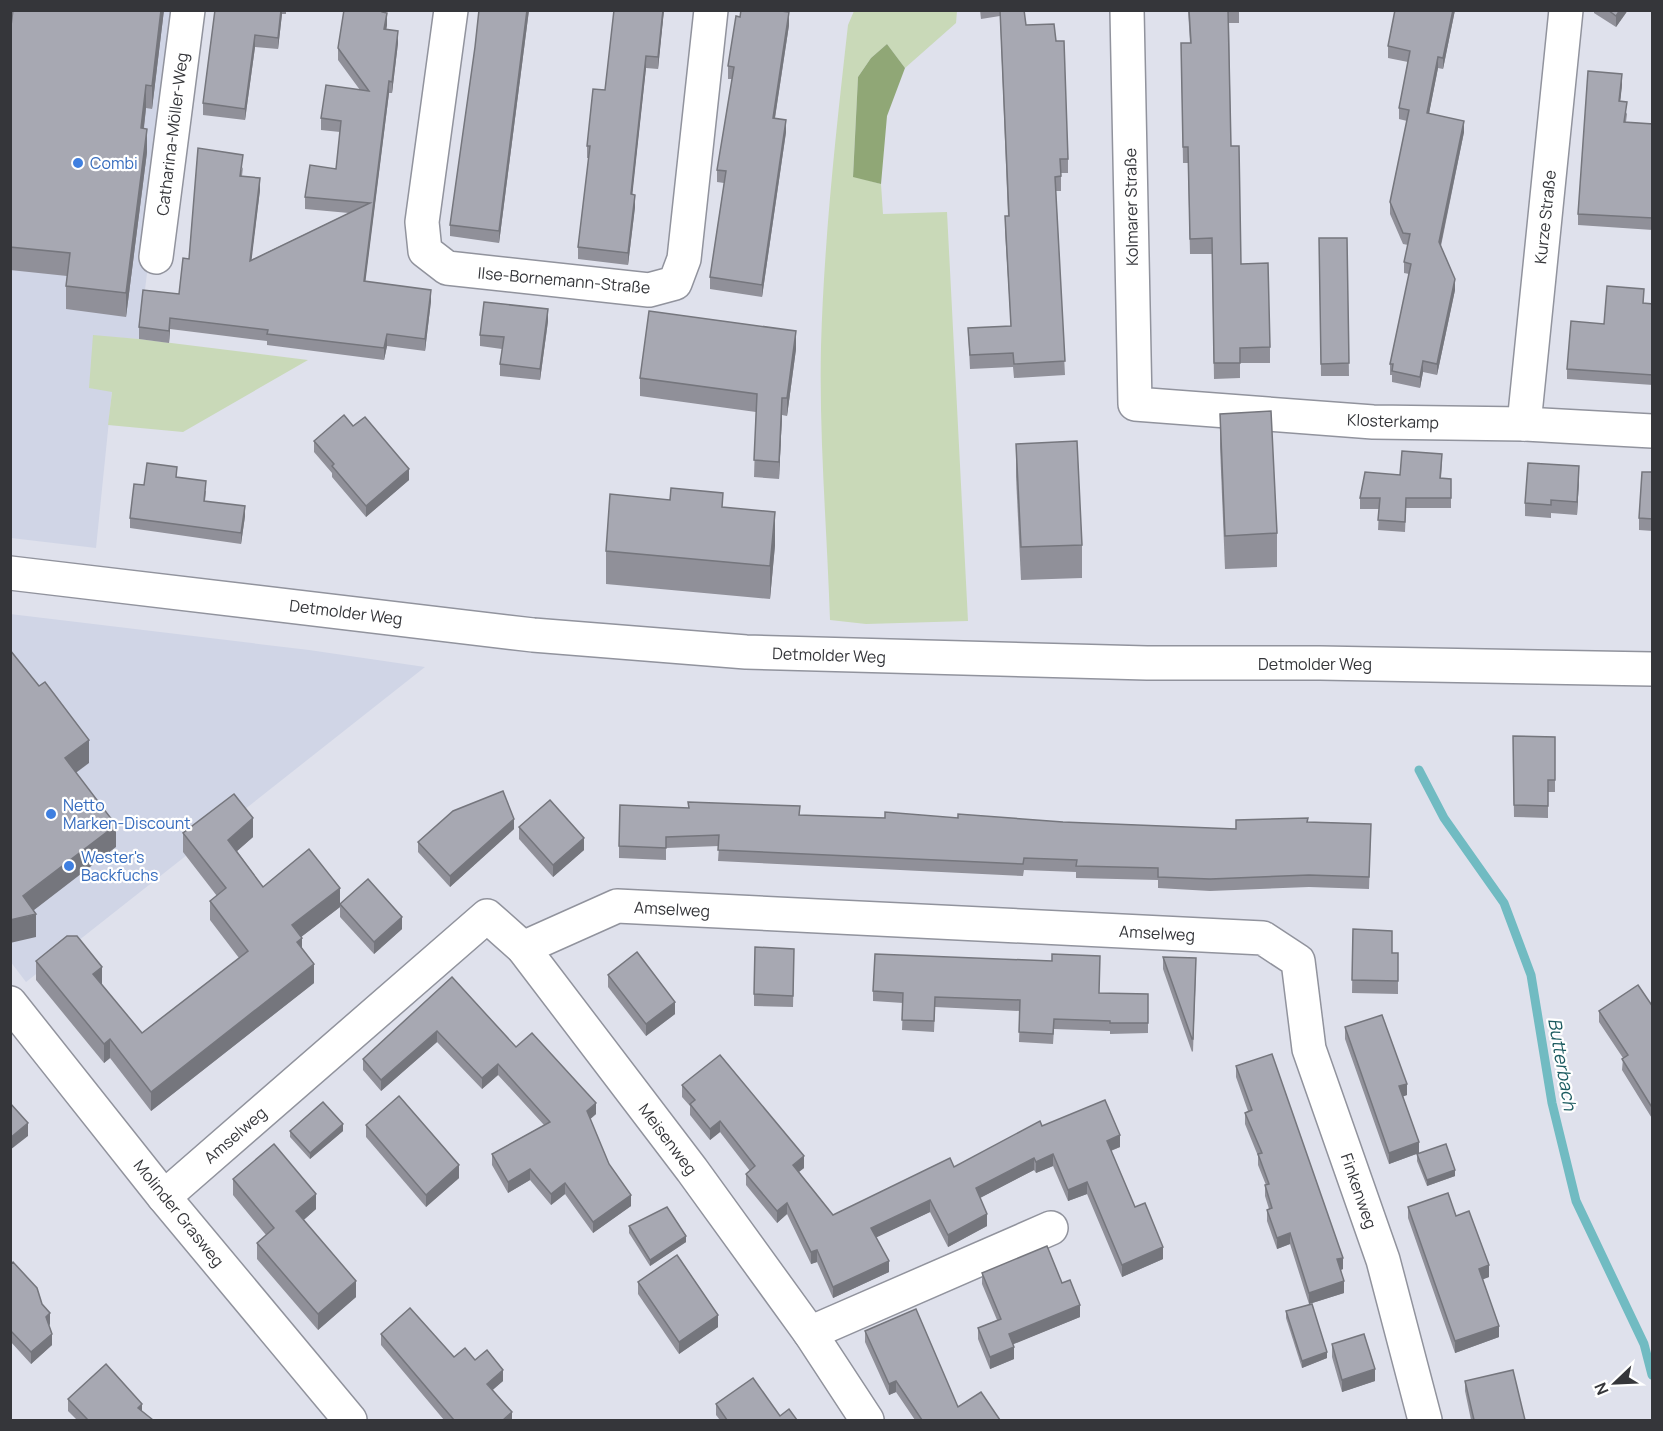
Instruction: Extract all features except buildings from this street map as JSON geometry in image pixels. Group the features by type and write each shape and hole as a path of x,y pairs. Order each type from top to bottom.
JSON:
{"street":[{"name":"Catharina-Möller-Weg","path":"156,257 188,10"},
{"name":"Ilse-Bornemann-Straße","path":"451,10 422,222 425,251 447,268 649,290 675,284 684,259 711,10"},
{"name":"Kolmarer Straße","path":"1127,10 1135,404"},
{"name":"Kurze Straße","path":"1524,424 1566,10"},
{"name":"Klosterkamp","path":"1135,404 1373,422 1524,424 1653,431"},
{"name":"Detmolder Weg","path":"10,573 533,635 746,652 1147,663 1320,663 1653,669"},
{"name":"Amselweg","path":"164,1197 487,916 523,948 616,906 1263,938 1298,961"},
{"name":"Meisenweg","path":"523,948 692,1170 810,1334 867,1420"},
{"name":"Finkenweg","path":"1298,961 1309,1049 1383,1260 1425,1420"},
{"name":"Molinder Grasweg","path":"10,1003 164,1197 350,1420"},
{"path":"810,1334 1051,1228"}],"shaded area":[{"path":"11,11 179,11 139,339 93,336 112,391 96,548 11,538"},
{"path":"10,614 309,650 425,667 26,982 10,961"}],"green space":[{"path":"854,11 957,11 956,23 905,68 887,44 871,58 858,77 853,176 881,184 883,214 947,212 968,621 866,624 830,620 821,415 821,347 828,226 839,105 848,25"},
{"path":"887,44 905,68 887,116 881,184 853,177 858,77 871,58"},
{"path":"93,335 308,360 183,432 108,425 112,392 89,388"}],"waterway":[{"name":"Butterbach","path":"1419,770 1444,818 1504,903 1531,975 1552,1103 1576,1201 1644,1344 1652,1375"}],"place":[{"name":"Combi","path":"78,163"},
{"name":"Netto Marken-Discount","path":"51,814"},
{"name":"Wester's Backfuchs","path":"69,866"}]}
